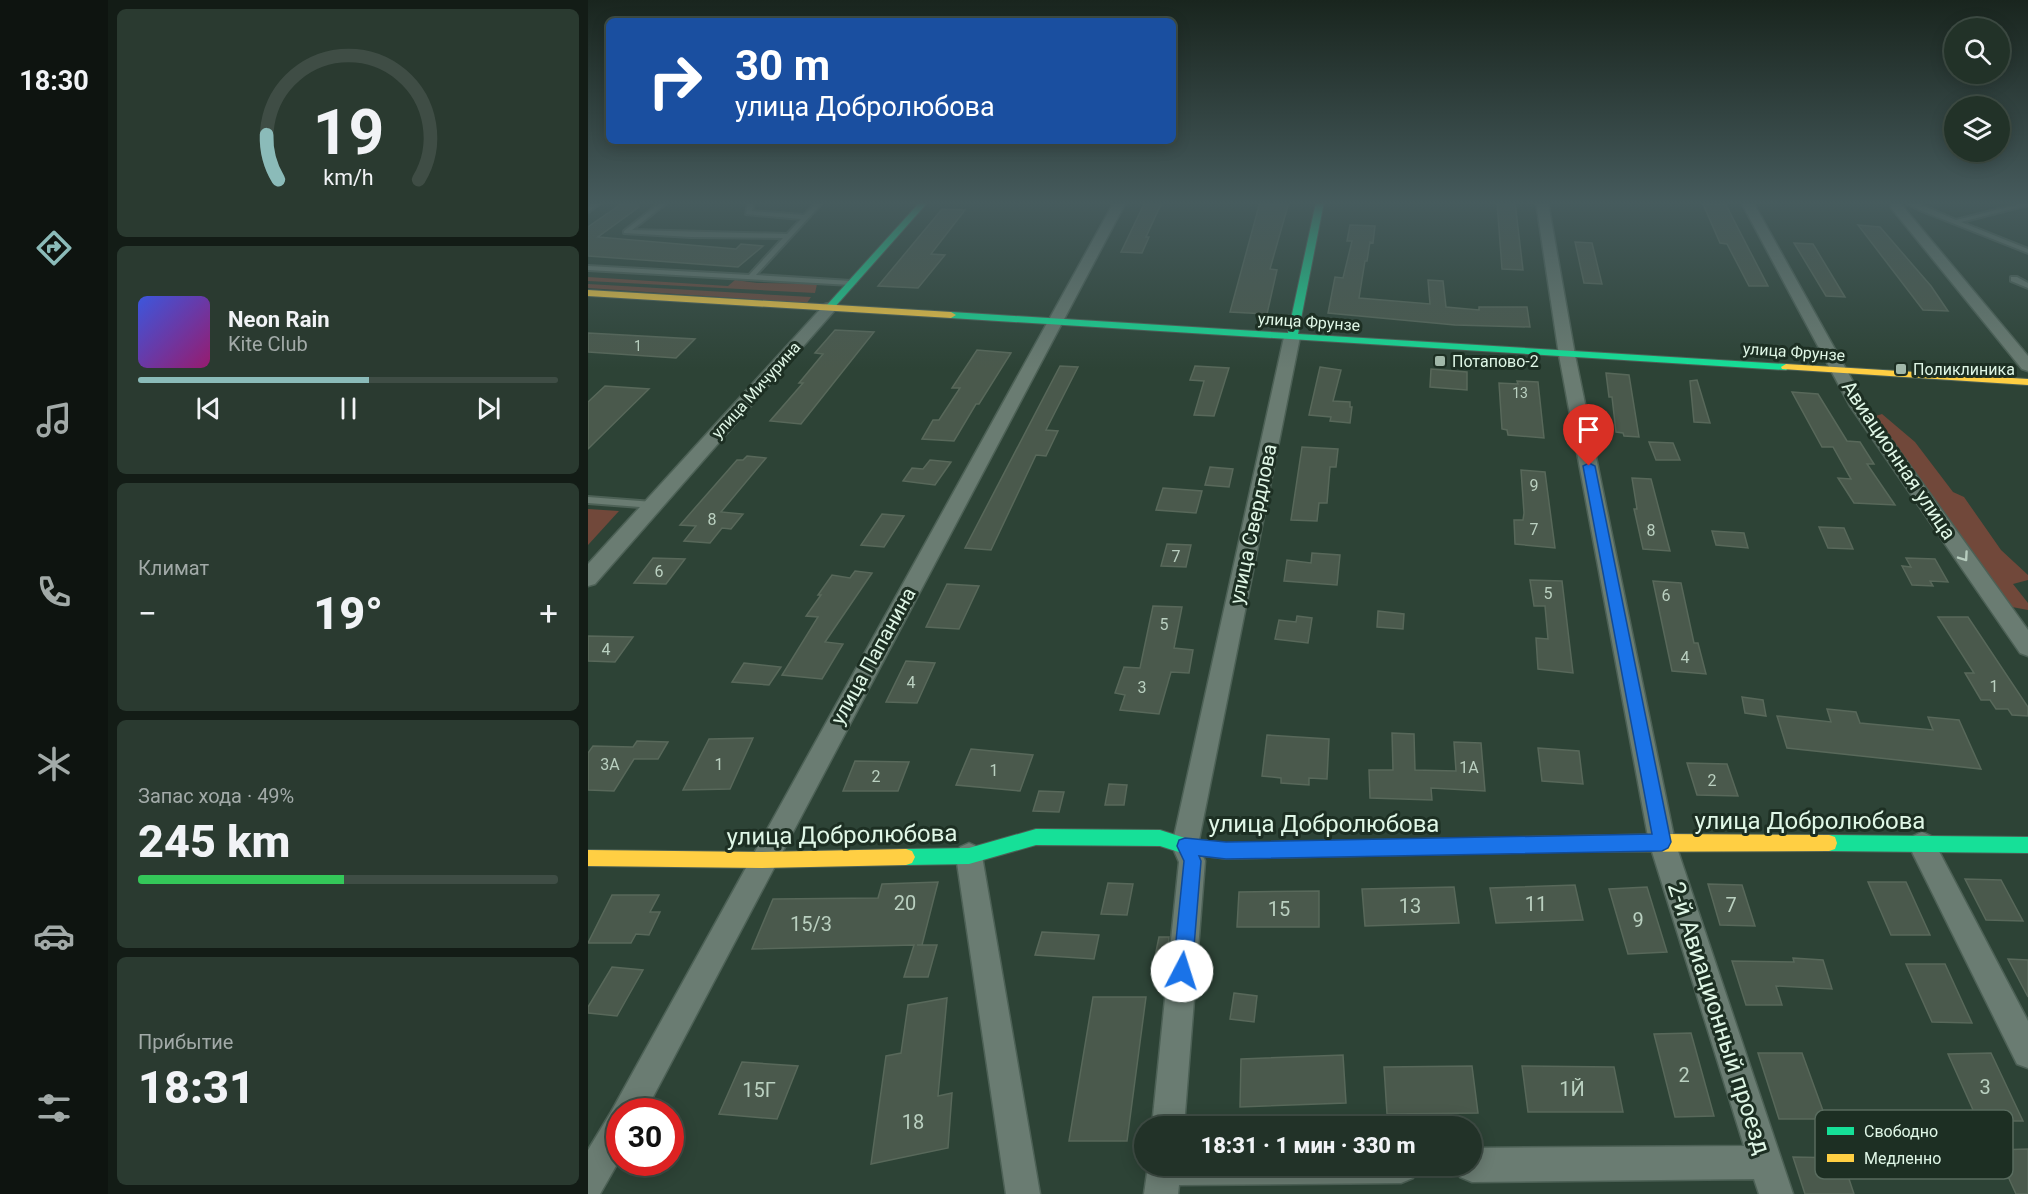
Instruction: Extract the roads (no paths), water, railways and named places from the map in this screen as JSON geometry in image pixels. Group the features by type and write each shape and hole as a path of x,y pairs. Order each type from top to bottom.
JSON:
{"main road":[{"name":"улица Мичурина","path":"830,307 874,258"},
{"name":"улица Свердлова","path":"1292,337 1308,258"},
{"name":"улица Фрунзе","path":"588,293 2028,382"},
{"name":"улица Добролюбова","path":"588,858 761,860 969,856 1036,837 1160,838 1185,846 1226,850 1662,842 2028,845"}],"street":[{"name":"улица Папанина","path":"634,1098 761,860 1090,258"},
{"name":"2-й Авиационный проезд","path":"1551,258 1567,355 1662,842 1776,1194"},
{"name":"Авиационная улица","path":"1778,258 1858,406 2028,647"},
{"path":"1939,258 2028,366"},
{"name":"улица Мичурина","path":"588,578 830,307"},
{"name":"улица Свердлова","path":"1185,846 1292,337"},
{"path":"1922,845 2028,1053"},
{"path":"1169,1116 1192,861 1185,846"},
{"path":"969,856 1023,1194"},
{"path":"588,1184 606,1151"},
{"path":"1482,1165 1766,1162"}],"lane":[{"path":"751,277 768,258"},
{"path":"588,268 851,283"},
{"path":"2014,279 2028,286"},
{"path":"588,500 653,505"}],"place":[{"name":"Потапово-2","path":"1440,361"},
{"name":"Поликлиника","path":"1901,369"}]}
